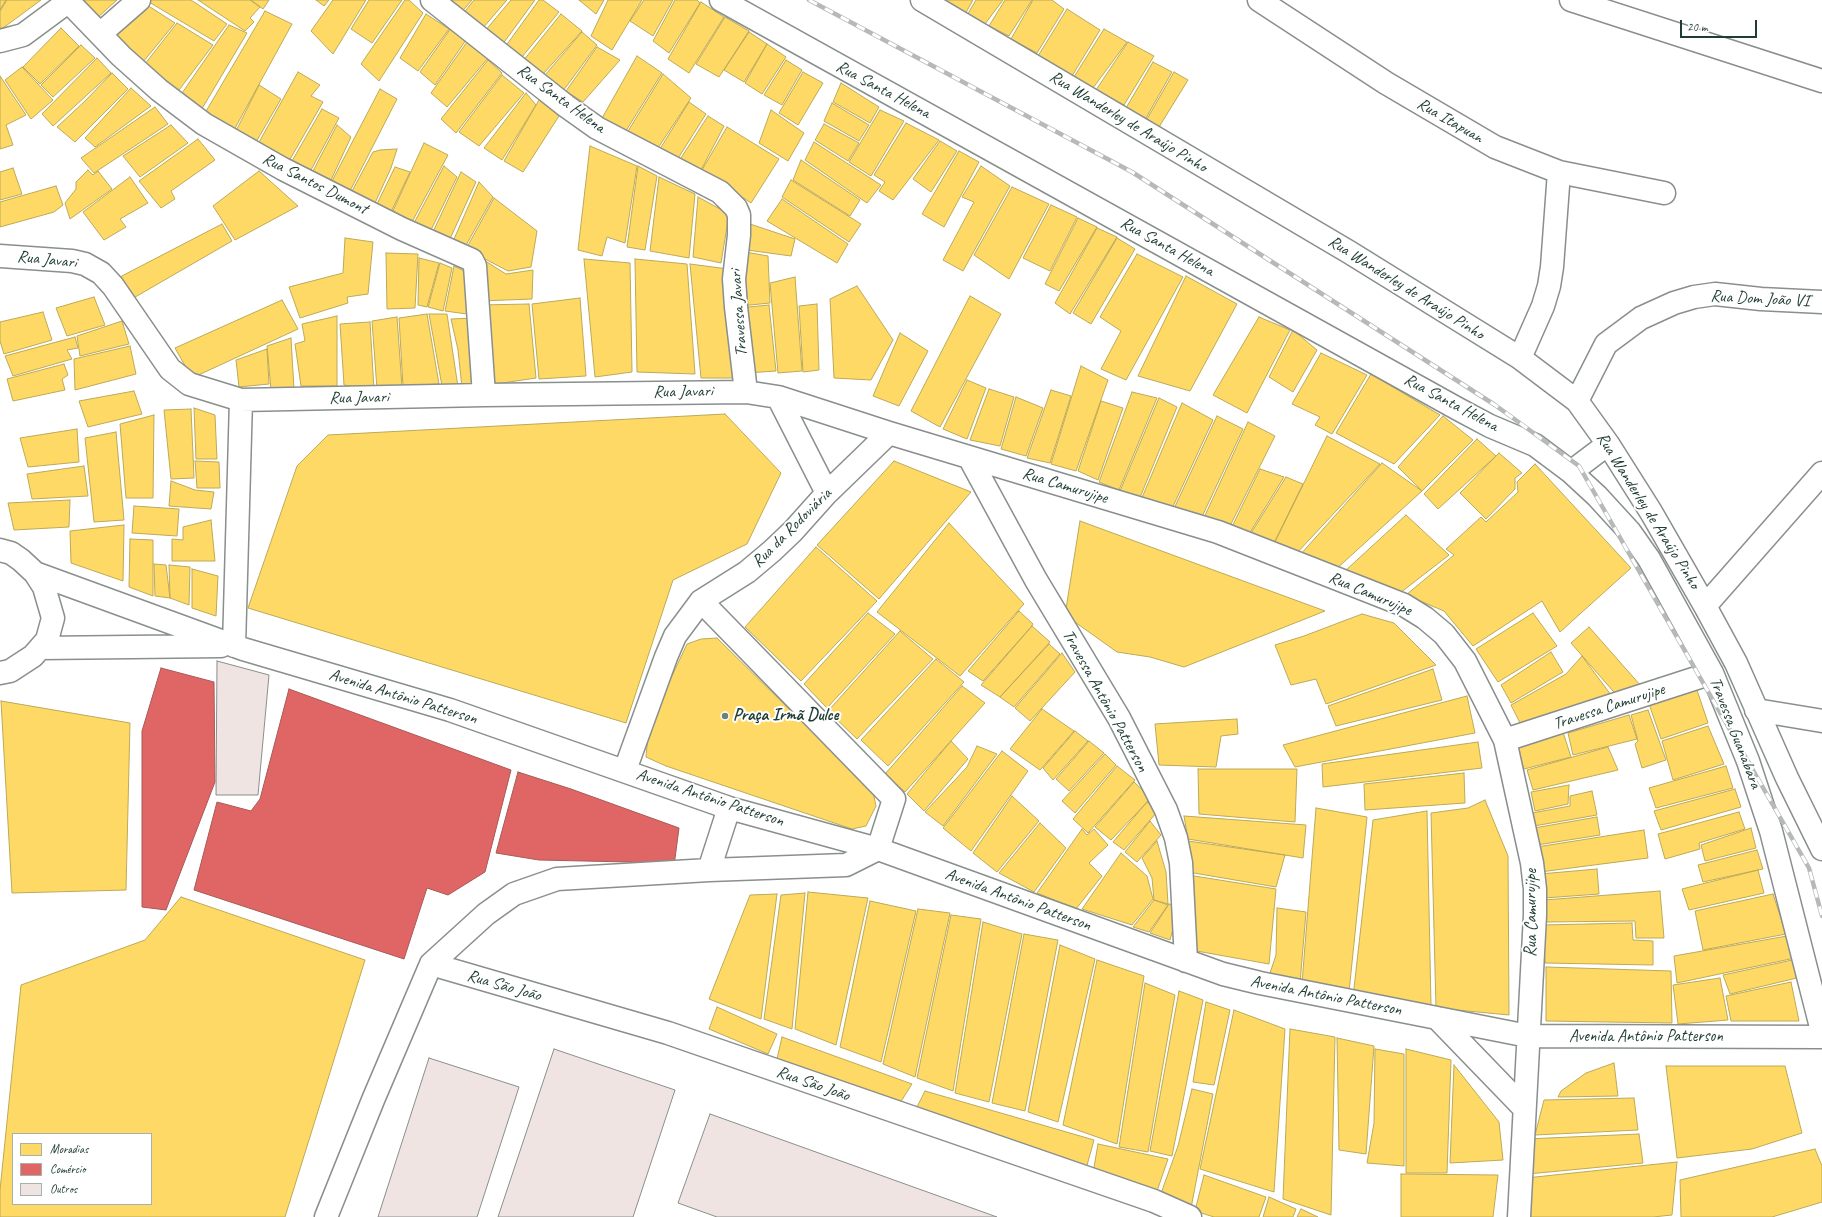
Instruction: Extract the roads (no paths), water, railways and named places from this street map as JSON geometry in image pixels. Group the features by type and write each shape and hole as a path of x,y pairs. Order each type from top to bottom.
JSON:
{"street":[{"path":"100,34 139,0"},
{"name":"Rua Santa Helena","path":"432,0 566,106 591,123 720,192 736,208 739,216 739,235"},
{"name":"Rua Santa Helena","path":"721,0 1458,409 1490,426 1535,445 1571,472"},
{"name":"Rua Wanderley de Araújo Pinho","path":"922,0 1349,252 1520,358 1577,401 1608,444 1651,512 1705,606 1739,669 1756,710 1822,849"},
{"name":"Rua Itapuan","path":"1259,0 1386,84 1495,147 1558,172 1664,193"},
{"path":"1571,0 1822,81"},
{"path":"0,41 23,35 68,1"},
{"name":"Rua Santos Dumont","path":"68,1 100,34 160,90 204,124 283,169 402,229 472,260 475,266 484,395"},
{"path":"1520,358 1543,306 1549,286 1553,252 1558,172"},
{"name":"Travessa Javari","path":"739,235 734,279 746,392"},
{"name":"Rua Javari","path":"0,256 72,261 85,264 101,273 117,292 170,369 189,384 241,400 746,392 778,397 889,433"},
{"name":"Rua Dom João VI","path":"1577,401 1606,344 1641,318 1674,303 1694,296 1715,294 1761,299 1822,302"},
{"path":"778,397 827,493"},
{"path":"234,646 241,400"},
{"name":"Rua Camurujipe","path":"889,433 1218,532 1404,605 1425,618 1444,634 1465,661 1505,740 1526,832 1535,889 1528,1036"},
{"name":"Rua da Rodoviária","path":"625,770 666,657 676,636 701,601 747,572 772,552 827,493 889,433"},
{"path":"1571,472 1608,444"},
{"name":"Travessa Antônio Patterson","path":"970,457 1036,580 1119,718 1166,810 1176,838 1181,863 1186,961"},
{"name":"Travessa Guanabara","path":"1571,472 1597,496 1630,532 1649,560 1712,672 1748,761 1771,832 1822,1031"},
{"path":"1705,606 1822,472"},
{"path":"0,550 11,553 21,560 34,573 44,587 53,618 47,640 40,648 22,664 10,671 0,673"},
{"name":"Avenida Antônio Patterson","path":"34,573 234,646 450,710 625,770 729,808 878,849 1223,974 1260,983 1528,1036 1822,1037"},
{"path":"326,1217 373,1100 431,964 486,914 514,894 557,879 709,870 846,865 878,849 894,799 701,601"},
{"name":"Avenida Antônio Patterson","path":"40,648 234,646"},
{"name":"Travessa Camurujipe","path":"1505,740 1712,672"},
{"path":"1756,710 1822,720"},
{"path":"709,870 729,808"},
{"name":"Rua São João","path":"431,964 668,1034 1154,1201 1190,1217"},
{"path":"1436,1018 1524,1108"},
{"path":"1519,1217 1528,1036"}],"railway":[{"path":"809,0 1132,172 1495,405 1579,466 1809,868 1822,916"}],"place":[{"name":"Praça Irmã Dulce","path":"725,716"}]}
